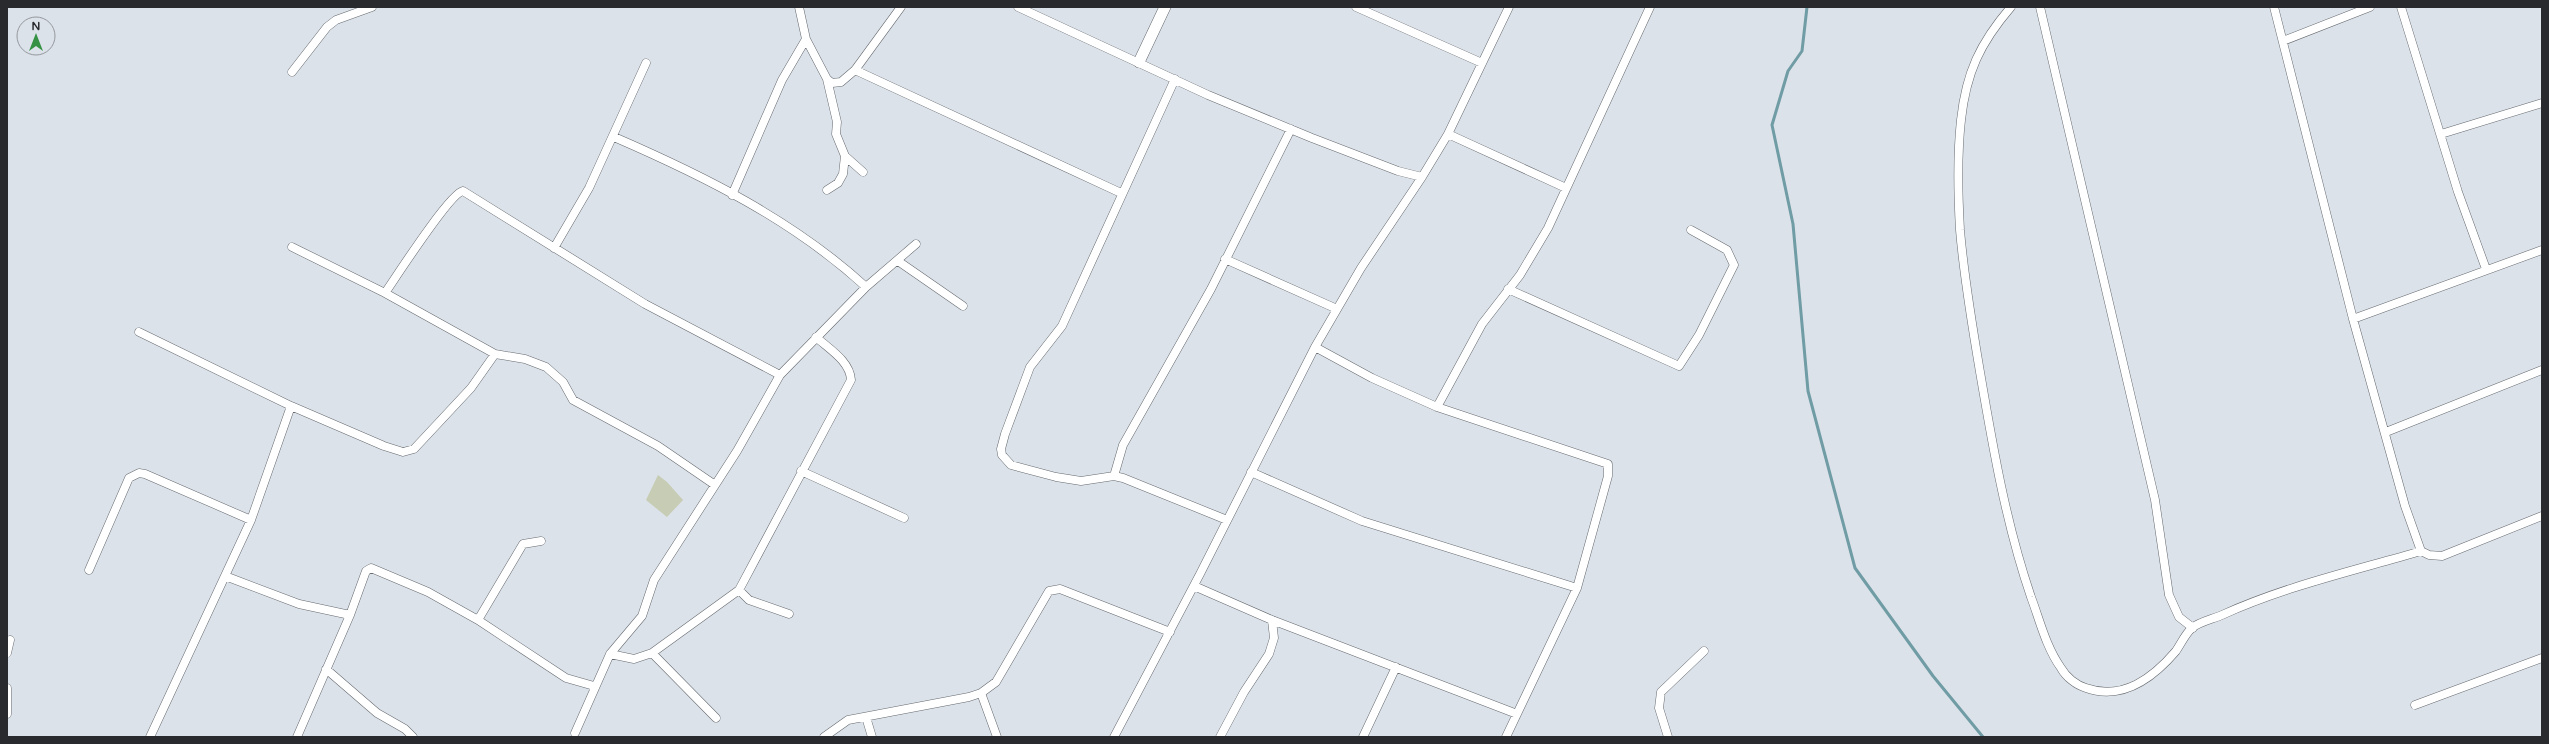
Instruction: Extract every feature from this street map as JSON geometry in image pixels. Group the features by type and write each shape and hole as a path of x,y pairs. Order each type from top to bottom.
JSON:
{"street":[{"path":"292,72 327,27 336,20 372,7"},
{"path":"799,7 806,39 827,79 837,122 836,134 845,156 863,172"},
{"path":"827,79 832,83 841,82 855,70 901,7"},
{"path":"1139,62 1165,7"},
{"path":"1356,7 1482,63"},
{"path":"1114,737 1194,586 1315,347 1361,268 1422,177 1448,134 1509,7"},
{"path":"1437,407 1482,324 1531,257 1566,188 1650,7"},
{"path":"2011,7 1984,41 1975,61 1967,89 1961,120 1960,223 1973,327 1993,450 2025,578 2047,642 2061,669 2074,682 2087,688 2106,692 2126,690 2144,681 2162,666 2193,628 2290,587 2421,551 2429,555 2442,556 2542,516"},
{"path":"2040,7 2155,500 2169,595 2179,617 2193,628"},
{"path":"2274,7 2353,319 2386,432 2405,506 2421,551"},
{"path":"2283,40 2370,7"},
{"path":"2401,7 2421,78 2441,134 2458,192 2486,269"},
{"path":"1021,8 1291,129 1377,164 1422,177"},
{"path":"732,195 782,80 806,39"},
{"path":"554,248 589,188 614,137 623,110 646,63"},
{"path":"855,70 1121,193"},
{"path":"1175,78 1121,193 1062,326 1030,368 1005,434 1002,455 1011,464 1056,477 1081,480 1114,476 1227,520"},
{"path":"2441,134 2542,103"},
{"path":"1114,476 1123,445 1225,259 1291,129"},
{"path":"1448,134 1566,188"},
{"path":"614,137 682,166 794,230 825,251 866,288"},
{"path":"827,190 838,183 843,174 845,156"},
{"path":"385,293 444,209 460,192 467,193 645,304 780,375"},
{"path":"1508,289 1679,366 1699,335 1734,265 1732,257 1727,250 1691,230"},
{"path":"575,732 594,686 610,654 642,616 654,580 715,485 780,375 866,288 916,244"},
{"path":"292,247 385,293 495,354 525,359 546,367 563,382 573,400 658,446 715,485"},
{"path":"2353,319 2486,269 2542,250"},
{"path":"1225,259 1337,309"},
{"path":"898,261 963,306"},
{"path":"139,332 291,406 384,446 403,452 411,451 472,388 495,354"},
{"path":"610,654 634,659 652,653 739,590 801,471 847,390 851,380 850,372 846,364 816,337"},
{"path":"1315,347 1372,378 1437,407 1608,464 1608,476 1577,588 1506,737"},
{"path":"2386,432 2542,370"},
{"path":"150,737 251,520 291,406"},
{"path":"801,471 904,518"},
{"path":"1251,472 1362,521 1577,588"},
{"path":"89,570 129,478 134,474 145,474 251,520"},
{"path":"478,620 522,544 541,541"},
{"path":"297,737 350,615 366,571 371,568 428,592 478,620 566,678 594,686"},
{"path":"225,576 299,604 350,615"},
{"path":"1194,586 1272,620 1517,714"},
{"path":"824,737 848,720 981,693 996,682 1049,591 1053,589 1060,589 1170,632"},
{"path":"739,590 748,600 789,614"},
{"path":"1220,737 1244,692 1269,654 1274,638 1272,620"},
{"path":"7,653 10,640"},
{"path":"1668,737 1659,708 1661,692 1704,651"},
{"path":"652,653 716,718"},
{"path":"2415,705 2542,658"},
{"path":"1363,737 1396,667"},
{"path":"326,669 377,714 405,729 413,737"},
{"path":"7,688 7,714"},
{"path":"981,693 997,737"},
{"path":"866,716 872,737"}],"green space":[{"path":"658,475 667,482 683,500 667,517 646,500"}],"waterway":[{"path":"1807,7 1802,51 1788,71 1772,125 1793,224 1808,391 1855,568 1933,676 1983,737"}]}
